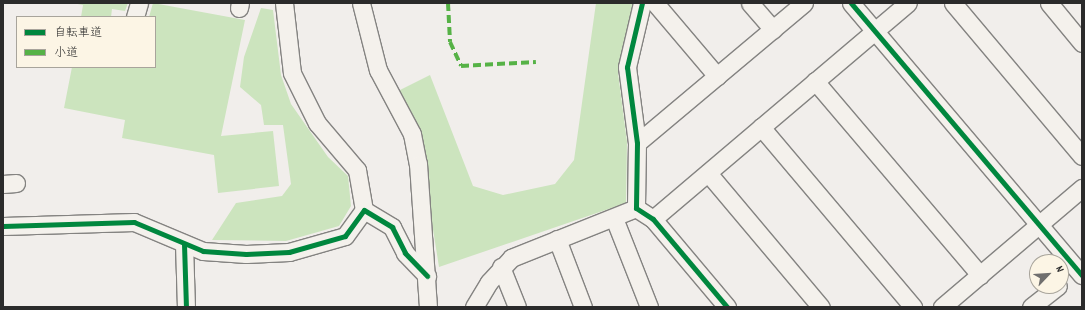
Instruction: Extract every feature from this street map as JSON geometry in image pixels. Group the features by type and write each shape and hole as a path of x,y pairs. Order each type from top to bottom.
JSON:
{"street":[{"path":"135,16 139,3"},
{"path":"3,226 134,222 203,251 246,254 289,252 345,236 364,210 357,170 317,123 292,73 284,3"},
{"path":"361,3 378,70 412,134 418,164 428,307"},
{"path":"636,208 638,143 627,67 642,3"},
{"path":"656,3 718,76"},
{"path":"750,3 773,29"},
{"path":"638,143 804,3"},
{"path":"851,3 1039,224 1081,271 1069,279"},
{"path":"653,219 908,3"},
{"path":"953,3 1082,156"},
{"path":"1049,3 1082,43"},
{"path":"815,81 980,275"},
{"path":"761,127 913,307"},
{"path":"708,173 821,307"},
{"path":"942,307 1082,188"},
{"path":"474,307 501,267 511,258 636,208"},
{"path":"636,208 653,219 727,307"},
{"path":"364,210 392,227 405,253 427,276"},
{"path":"614,218 649,307"},
{"path":"557,239 583,307"},
{"path":"184,244 186,307"},
{"path":"501,267 517,307"},
{"path":"1030,307 1047,294"}],"green space":[{"path":"72,3 128,3 125,11 112,9 111,16 81,16 83,5"},
{"path":"153,3 245,20 221,136 273,131 279,186 218,193 214,155 122,138 125,120 64,108 72,68 156,68 156,16 149,16"},
{"path":"596,3 635,3 618,73 627,142 626,203 439,267 418,135 398,91 430,75 473,186 503,195 555,184 574,160"},
{"path":"261,8 273,10 281,75 291,104 328,157 348,176 351,206 339,226 286,241 212,240 236,203 282,196 291,184 283,125 264,125 261,105 240,87 244,57"}],"marked path":[{"path":"448,3 450,42 461,66 536,62"}],"cycle path":[{"path":"642,3 627,67 637,143 636,208 653,219 727,307"},
{"path":"851,3 1082,275"},
{"path":"3,226 134,222 203,251 246,254 289,252 345,236 364,210 392,227 405,253 427,276"},
{"path":"184,244 186,307"}]}
